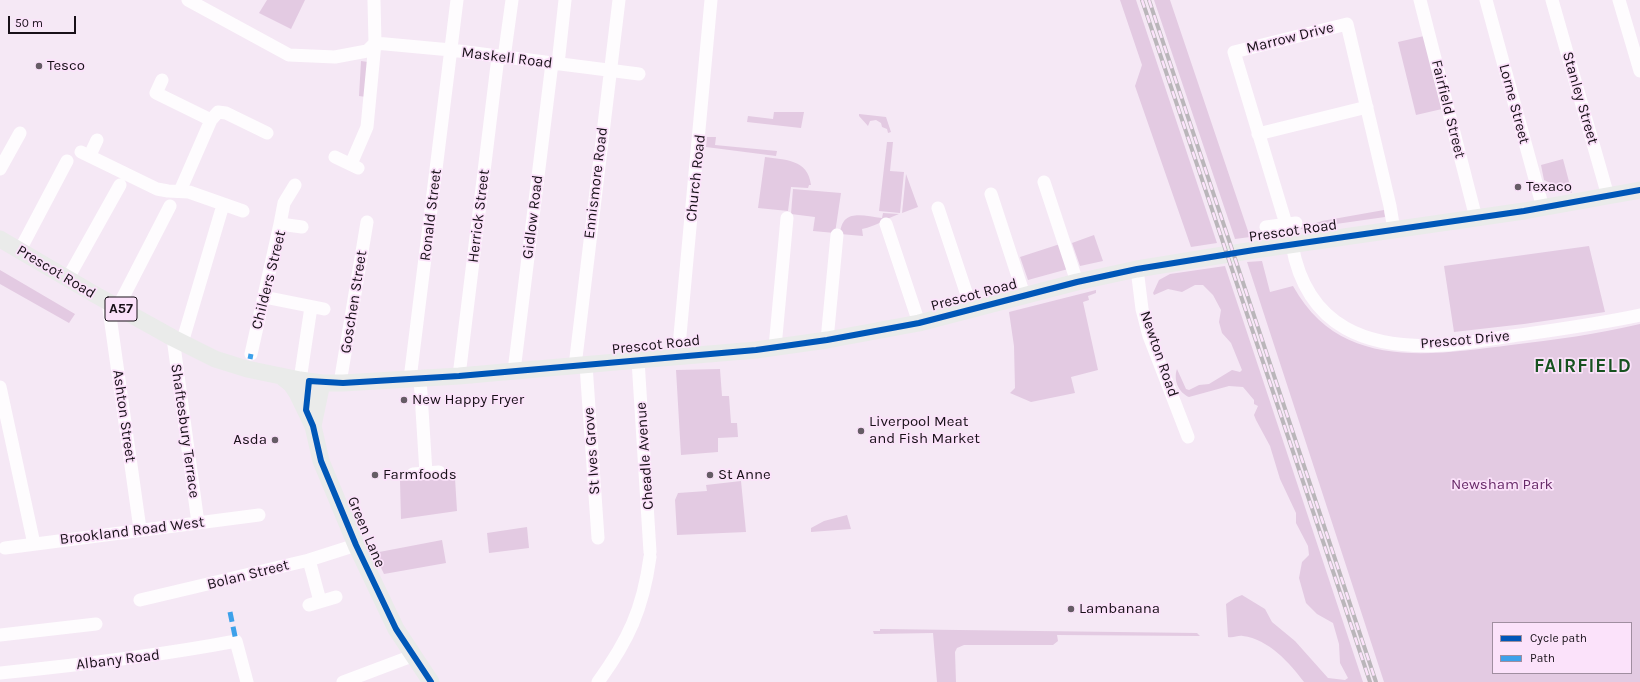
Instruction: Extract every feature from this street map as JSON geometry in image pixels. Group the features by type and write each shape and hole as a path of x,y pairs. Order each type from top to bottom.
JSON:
{"main road":[{"name":"Prescot Road","path":"0,239 113,305 178,341 215,359 281,376 310,381 340,383 459,376 678,357 827,340 919,323 1024,295 1137,268 1542,208 1640,190"},
{"path":"281,376 294,389 306,410"},
{"name":"Green Lane","path":"310,381 306,410 313,426"},
{"name":"Green Lane","path":"310,381 313,426 321,461 356,545 396,629 412,656 431,682"}],"street":[{"path":"188,0 289,54 335,56 367,51 375,43"},
{"path":"335,157 355,166 367,127 375,43 374,0"},
{"name":"Ronald Street","path":"413,474 433,473 415,379 457,0"},
{"name":"Herrick Street","path":"459,376 501,57 512,0"},
{"name":"Gidlow Road","path":"514,371 565,0"},
{"name":"Ennismore Road","path":"580,365 610,71 619,0"},
{"name":"Church Road","path":"678,357 711,0"},
{"name":"Fairfield Street","path":"1420,0 1476,218"},
{"name":"Lorne Street","path":"1486,0 1542,208"},
{"name":"Stanley Street","path":"1552,0 1608,196"},
{"path":"1620,0 1640,71"},
{"name":"Marrow Drive","path":"1266,227 1291,224 1258,134 1234,52 1347,24 1390,206 1394,230"},
{"name":"Maskell Road","path":"375,43 451,50 639,74"},
{"path":"162,80 156,93 212,120"},
{"path":"1258,134 1367,107"},
{"path":"180,191 212,120 218,112 226,113 260,134"},
{"path":"0,169 20,133"},
{"path":"97,140 86,154 157,189 168,192 180,191 243,211"},
{"path":"20,250 67,161"},
{"path":"1044,182 1077,282"},
{"path":"68,278 120,184"},
{"path":"280,224 284,203 295,185"},
{"path":"991,194 1024,295"},
{"path":"178,341 223,205"},
{"path":"113,305 170,206"},
{"path":"938,208 972,310"},
{"path":"776,347 787,218"},
{"name":"Goschen Street","path":"340,383 367,222"},
{"name":"Childers Street","path":"251,354 280,224 302,227"},
{"path":"886,224 919,323"},
{"path":"827,340 838,235"},
{"name":"Prescot Drive","path":"1292,245 1295,264 1304,285 1324,314 1347,330 1375,340 1414,345 1446,345 1528,334 1640,315"},
{"name":"Newton Road","path":"1137,268 1142,309 1149,336 1188,437"},
{"path":"264,297 324,309"},
{"name":"Ashton Street","path":"113,305 140,529"},
{"path":"310,381 311,307"},
{"name":"Shaftesbury Terrace","path":"178,341 198,523"},
{"name":"Cheadle Avenue","path":"598,682 618,654 630,632 642,597 650,555 638,360"},
{"name":"St Ives Grove","path":"580,365 598,538"},
{"path":"0,387 34,544"},
{"name":"Brookland Road West","path":"5,548 140,529 259,515"},
{"name":"Bolan Street","path":"140,600 310,560 356,545"},
{"path":"310,560 315,603 336,597"},
{"path":"0,635 96,624"},
{"name":"Albany Road","path":"0,673 75,666 174,653 236,641 247,682"},
{"path":"343,682 412,656"}],"green space":[{"path":"267,0 305,0 291,29 259,13"},
{"path":"1120,0 1136,0 1217,243 1191,247 1135,86 1142,65"},
{"path":"1154,0 1170,0 1250,237 1235,239"},
{"path":"1424,36 1442,109 1416,115 1398,42"},
{"path":"361,61 368,62 366,97 359,96"},
{"path":"774,112 804,112 801,128 747,122 748,116 773,119"},
{"path":"859,114 886,117 891,132 888,133 887,129 882,127 881,123 876,120 870,121 868,126"},
{"path":"707,137 716,137 715,145 777,151 776,156 706,147"},
{"path":"887,142 893,142 890,171 904,172 900,213 879,211"},
{"path":"765,157 794,162 805,170 809,176 811,185 809,185 808,188 791,187 788,211 758,208"},
{"path":"1563,159 1572,193 1544,180 1541,165"},
{"path":"906,174 918,207 902,213"},
{"path":"793,189 841,193 835,233 813,231 815,217 791,214"},
{"path":"1384,210 1385,217 1301,229 1322,221"},
{"path":"883,213 899,214 862,229 863,236 840,234 845,220 849,217 861,215 882,218"},
{"path":"1094,235 1103,261 1080,266 1072,243"},
{"path":"1060,244 1068,269 1028,280 1020,257"},
{"path":"1589,246 1605,312 1524,324 1454,332 1444,266"},
{"name":"Newsham Park","path":"1262,261 1270,292 1293,286 1313,313 1336,332 1361,345 1389,351 1419,353 1480,349 1608,331 1640,324 1640,682 1384,682 1247,262"},
{"path":"1225,266 1363,682 1304,682 1292,667 1270,647 1252,638 1243,636 1228,637 1226,604 1242,595 1265,609 1272,622 1295,641 1328,678 1345,680 1348,678 1340,663 1339,644 1333,623 1317,614 1306,603 1299,578 1302,562 1309,555 1308,546 1296,523 1296,513 1280,479 1270,446 1254,415 1258,406 1254,404 1254,400 1243,387 1229,386 1189,397 1182,392 1176,382 1177,369 1186,389 1189,390 1199,385 1209,384 1232,370 1240,372 1242,370 1231,343 1222,333 1219,322 1221,310 1213,295 1203,285 1195,285 1182,292 1168,289 1154,295 1153,293 1159,280 1170,274"},
{"path":"0,270 75,314 69,323 0,284"},
{"path":"1096,290 1096,293 1088,296 1089,300 1083,302 1098,370 1071,377 1075,393 1031,402 1010,393 1015,388 1014,346 1009,312"},
{"path":"720,369 722,396 729,396 731,423 737,423 738,437 718,438 718,452 681,455 676,370"},
{"path":"455,478 457,511 401,519 400,481"},
{"path":"741,481 746,532 677,535 675,500 678,493 707,491 706,485"},
{"path":"847,515 851,529 811,532 811,528 824,521"},
{"path":"527,527 529,548 489,553 487,533"},
{"path":"442,540 446,563 384,574 374,553"},
{"path":"880,629 1197,633 1200,636 1057,635 1058,641 1053,645 964,645 957,648 955,652 956,682 937,682 933,633 874,634 873,631 880,631"}],"railway":[{"path":"1142,0 1370,682"},
{"path":"1149,0 1376,682"}],"marked path":[{"path":"250,359 251,354"},
{"path":"230,612 236,641"}],"cycle path":[{"path":"431,682 396,629 356,545 321,461 313,426 306,410 309,381 343,383 459,376 756,350 827,340 919,323 1077,282 1137,269 1254,250 1524,211 1640,190"}],"place":[{"name":"Tesco","path":"39,66"},
{"name":"Texaco","path":"1518,187"},
{"name":"New Happy Fryer","path":"404,400"},
{"name":"Liverpool Meat and Fish Market","path":"861,431"},
{"name":"Asda","path":"275,440"},
{"name":"Farmfoods","path":"375,475"},
{"name":"St Anne","path":"710,475"},
{"name":"Lambanana","path":"1071,609"}],"district":[{"name":"FAIRFIELD","path":"1583,367"}]}
